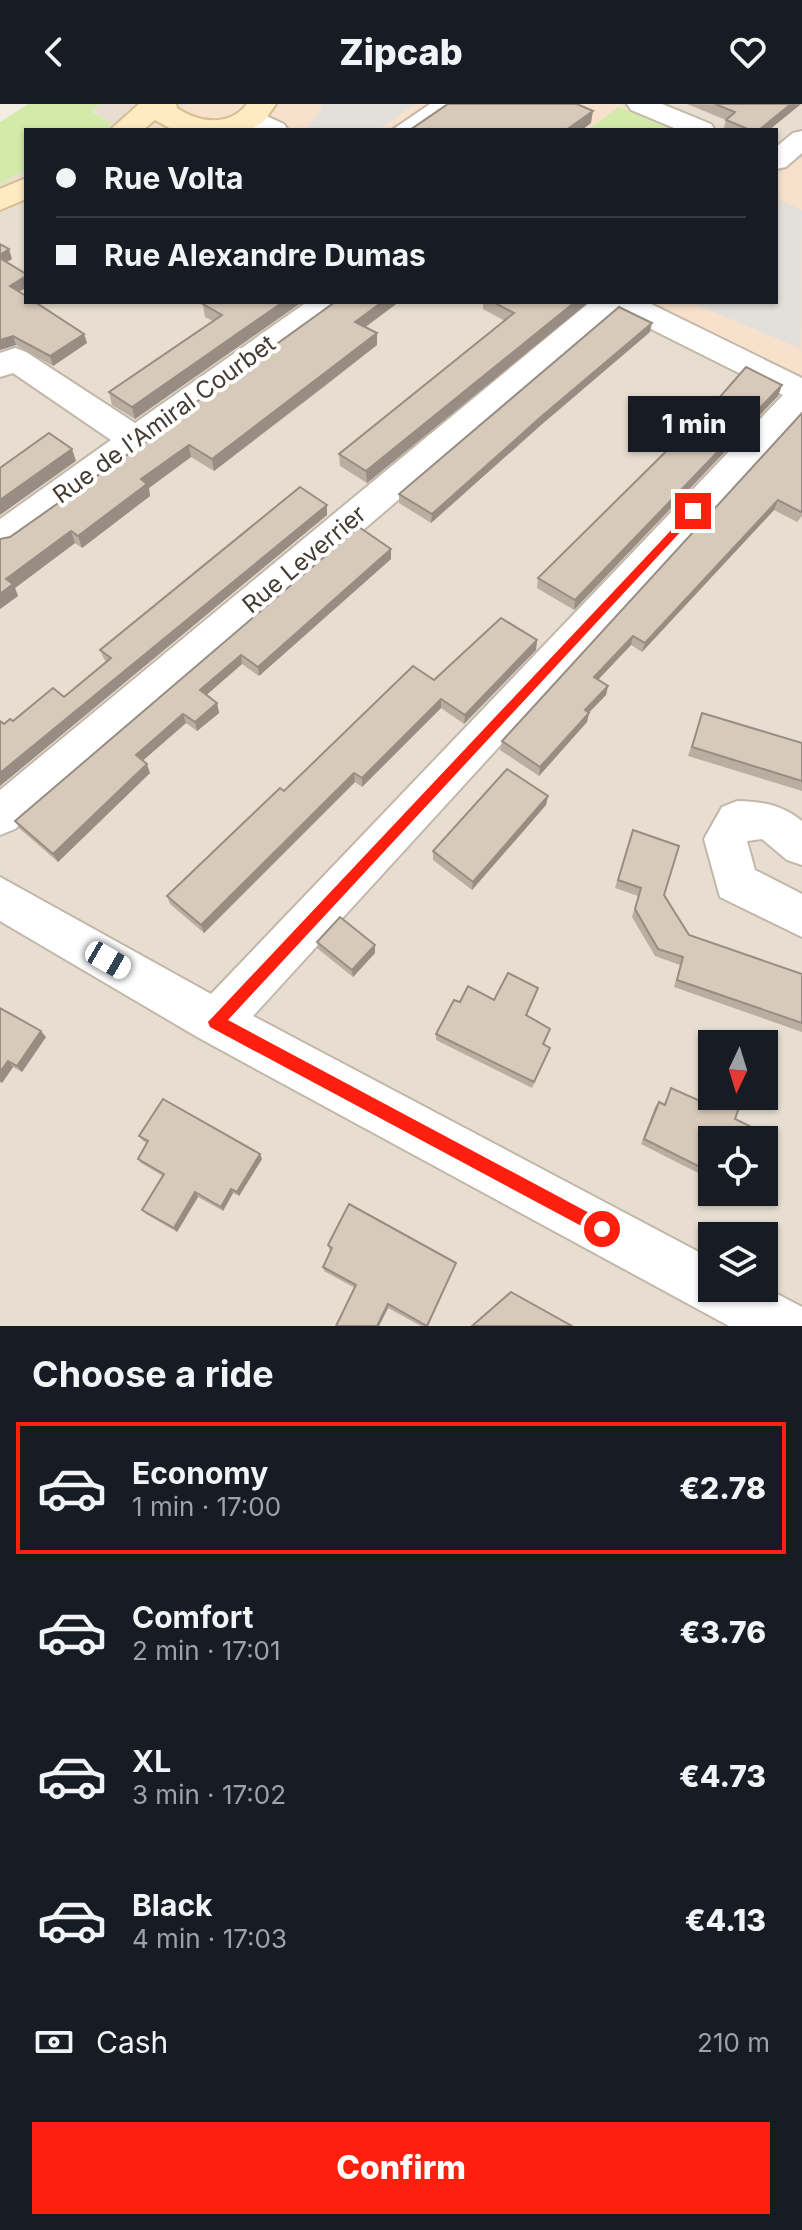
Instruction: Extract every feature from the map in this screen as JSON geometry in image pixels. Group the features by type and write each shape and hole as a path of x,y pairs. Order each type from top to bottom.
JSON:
{"street":[{"path":"128,128 160,104 163,112 175,123 190,128"},
{"path":"640,104 697,128"},
{"path":"221,128 262,117"},
{"path":"778,159 802,139"},
{"path":"778,162 802,174"},
{"path":"0,201 24,188"},
{"name":"Rue de l'Amiral Courbet","path":"0,537 324,304"},
{"name":"Rue Leverrier","path":"0,816 607,304"},
{"path":"216,1022 802,393 626,304"},
{"path":"0,366 15,359 135,440"},
{"path":"802,846 770,821 737,820 725,839 736,883 802,916"},
{"path":"0,897 216,1022 698,1280"},
{"path":"738,1302 783,1326"}],"lane":[{"path":"402,128 439,104"}],"shaded area":[{"path":"102,104 802,104 802,1326 0,1326 0,184 24,171 24,304 778,304 778,128 104,128 111,124 91,110"},
{"path":"188,104 618,104 674,128 146,128"},
{"path":"321,104 415,104 381,128 308,128 321,111"},
{"path":"802,157 802,381 604,304 778,304 778,172 781,173"},
{"path":"778,199 802,210 801,349 695,304 778,304"}],"green space":[{"path":"28,104 102,104 91,111 112,124 104,128 24,128 24,171 0,184 0,122"},
{"path":"619,107 674,128 590,128"}],"building":[{"path":"448,104 577,104 593,111 569,128 413,128"},
{"path":"715,104 791,104 761,128 745,128 726,120 735,112"},
{"path":"0,244 9,249 0,255"},
{"path":"0,258 24,273 24,277 10,286 24,295 24,304 38,304 84,334 50,356 13,336 0,340"},
{"path":"203,304 280,304 132,407 109,392 222,315"},
{"path":"332,304 379,304 355,322 377,333 212,459 189,445 141,479 147,484 78,536 71,531 6,579 13,584 0,594 0,539 10,537 155,435 153,433"},
{"path":"497,304 573,304 366,471 339,454 514,313"},
{"path":"619,307 652,323 432,514 399,494"},
{"path":"746,367 782,385 575,600 538,578 712,406"},
{"path":"802,413 801,512 778,500 645,643 633,636 594,677 608,686 585,710 589,713 540,767 502,741"},
{"path":"49,433 72,449 0,500 0,468"},
{"path":"300,487 327,505 0,773 0,721 4,724 10,719 13,721 53,688 64,697 111,658 100,650"},
{"path":"359,527 391,549 258,667 241,655 200,690 217,703 195,722 183,714 136,755 147,764 53,854 15,821"},
{"path":"501,618 537,640 465,715 441,699 362,778 354,773 201,925 167,896 280,788 284,791 413,666 434,680"},
{"path":"702,713 802,743 802,781 692,747"},
{"path":"507,769 548,796 473,882 433,851"},
{"path":"633,830 679,846 664,895 689,935 802,974 802,1023 677,980 683,957 658,949 635,909 641,888 618,880"},
{"path":"340,917 375,945 352,970 317,942"},
{"path":"508,973 538,988 526,1015 550,1029 543,1044 550,1048 534,1082 436,1034 454,1000 460,1002 468,986 494,1000"},
{"path":"0,1008 41,1031 17,1066 8,1061 0,1072"},
{"path":"671,1088 698,1100 698,1110 738,1110 735,1119 750,1126 698,1126 698,1166 644,1139 659,1102 665,1105"},
{"path":"163,1099 260,1154 237,1192 231,1189 221,1207 195,1192 174,1228 142,1210 164,1174 138,1159 148,1141 139,1136"},
{"path":"349,1204 456,1263 427,1326 388,1304 377,1326 336,1326 356,1285 323,1267 332,1248 328,1245"},
{"path":"511,1292 572,1326 472,1326"}],"route":[{"path":"602,1229 216,1022 693,511"}]}
